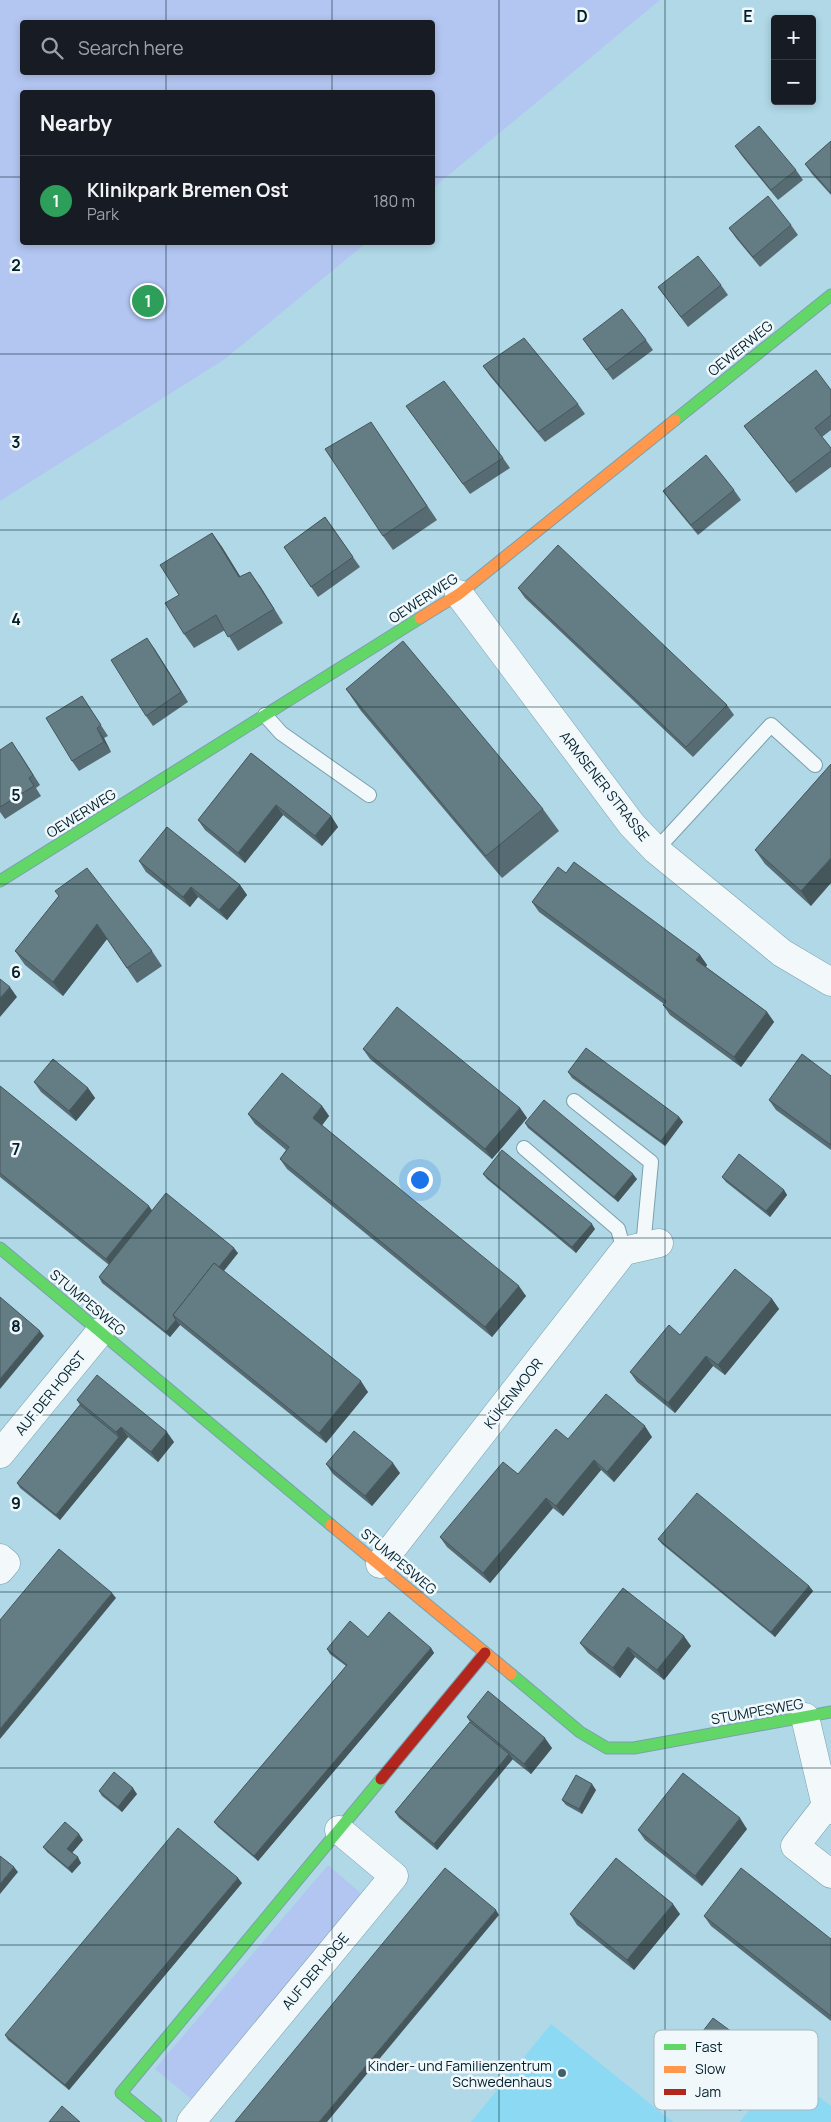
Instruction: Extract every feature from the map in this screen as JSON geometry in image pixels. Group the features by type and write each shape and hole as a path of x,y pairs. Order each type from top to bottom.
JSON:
{"street":[{"name":"OEWERWEG","path":"0,881 459,594 831,295"},
{"name":"ARMSENER STRASSE","path":"459,594 632,825 656,850 782,953 831,982"},
{"name":"KÜKENMOOR","path":"380,1564 642,1247"},
{"name":"STUMPESWEG","path":"0,1248 580,1732 607,1748 634,1748 818,1715"},
{"name":"AUF DER HORST","path":"0,1454 100,1332"},
{"path":"0,1558 6,1563 0,1570"},
{"path":"156,2122 121,2093 485,1653"},
{"path":"818,1715 828,1808 795,1846 831,1874"},
{"name":"AUF DER HOGE","path":"191,2122 394,1876 339,1830"}],"lane":[{"path":"265,715 281,733 369,795"},
{"path":"656,850 771,724 815,765"},
{"path":"574,1101 651,1162 642,1247"},
{"path":"524,1148 618,1229 642,1247"}],"shaded area":[{"path":"0,0 660,0 435,186 435,90 20,90 20,245 364,245 225,359 0,501"},
{"path":"328,1865 363,1895 191,2099 155,2069"},
{"name":"Kinder- und Familienzentrum Schwedenhaus","path":"551,2024 654,2107 654,2110 658,2110 673,2122 471,2122"},
{"path":"818,2096 831,2106 831,2122 740,2122 749,2110 818,2110"}],"building":[{"path":"759,126 796,170 771,190 735,146"},
{"path":"831,141 831,193 805,164"},
{"path":"768,196 791,225 753,257 729,228"},
{"path":"698,256 721,285 681,317 658,287"},
{"path":"622,309 646,340 606,370 583,339"},
{"path":"524,338 578,404 538,432 483,366"},
{"path":"816,370 831,390 831,415 815,428 831,448 831,451 789,483 744,426"},
{"path":"444,381 503,458 463,484 406,406"},
{"path":"371,422 427,506 383,536 325,449"},
{"path":"706,455 734,490 691,525 663,491"},
{"path":"325,517 353,557 311,587 284,547"},
{"path":"212,533 239,577 250,572 274,609 228,637 216,615 184,634 165,603 179,595 160,565"},
{"path":"558,545 727,705 686,747 518,588"},
{"path":"147,638 181,692 146,716 111,660"},
{"path":"403,641 543,809 486,856 346,689"},
{"path":"82,696 101,725 97,728 104,742 72,761 46,718"},
{"path":"12,742 33,775 29,778 34,786 0,807 0,750"},
{"path":"251,753 331,816 315,836 276,805 238,853 198,820"},
{"path":"831,764 831,858 801,891 755,850"},
{"path":"167,827 240,885 219,910 191,887 183,897 139,861"},
{"path":"574,862 700,955 696,960 767,1012 734,1057 663,1005 666,1001 532,902 558,867 566,873"},
{"path":"87,868 152,951 127,968 97,924 53,982 15,951 59,896 55,891"},
{"path":"0,979 10,987 0,998"},
{"path":"397,1007 520,1108 485,1149 363,1049"},
{"path":"586,1048 679,1117 661,1141 568,1072"},
{"path":"802,1054 831,1076 831,1145 769,1100"},
{"path":"53,1059 88,1088 69,1111 34,1082"},
{"path":"282,1073 322,1106 313,1118 519,1286 485,1327 280,1159 289,1147 248,1114"},
{"path":"0,1086 149,1206 106,1259 0,1173"},
{"path":"544,1100 633,1174 614,1197 525,1123"},
{"path":"502,1150 592,1224 572,1247 483,1174"},
{"path":"739,1154 784,1190 766,1211 722,1177"},
{"path":"166,1193 234,1248 219,1267 214,1263 173,1315 176,1320 166,1332 99,1277"},
{"path":"214,1263 361,1381 319,1433 173,1315"},
{"path":"735,1269 772,1299 718,1365 706,1356 668,1403 630,1372 669,1325 680,1335"},
{"path":"0,1297 40,1331 0,1379"},
{"path":"97,1375 167,1432 151,1452 121,1427 116,1432 77,1400"},
{"path":"606,1394 645,1426 607,1472 594,1460 556,1506 546,1498 483,1573 440,1537 503,1462 518,1474 556,1429 568,1439"},
{"path":"80,1405 119,1437 56,1515 17,1483"},
{"path":"354,1431 393,1463 365,1496 326,1464"},
{"path":"697,1493 809,1586 771,1632 658,1539"},
{"path":"59,1549 112,1593 0,1729 0,1620"},
{"path":"623,1588 684,1636 657,1670 628,1647 613,1668 580,1643"},
{"path":"389,1612 431,1648 254,1856 214,1822 347,1665 327,1649 350,1621 368,1637"},
{"path":"488,1691 545,1738 524,1764 467,1717"},
{"path":"470,1722 509,1754 434,1844 395,1812"},
{"path":"114,1772 133,1788 118,1807 99,1791"},
{"path":"683,1773 740,1818 695,1876 638,1830"},
{"path":"576,1775 592,1784 579,1809 562,1800"},
{"path":"65,1822 79,1834 67,1849 78,1857 68,1868 43,1847"},
{"path":"178,1828 238,1878 65,2085 5,2035"},
{"path":"0,1856 14,1867 0,1884"},
{"path":"616,1858 673,1904 627,1960 570,1914"},
{"path":"445,1868 496,1910 319,2122 235,2122"},
{"path":"741,1868 831,1939 831,2016 704,1916"},
{"path":"713,2018 729,2030 704,2030"},
{"path":"62,2106 80,2122 49,2122"}],"traffic: fast":[{"path":"675,420 831,295"},
{"path":"0,881 420,618"},
{"path":"0,1248 331,1525"},
{"path":"511,1674 580,1732 607,1748 634,1748 831,1712"},
{"path":"156,2122 121,2093 381,1779"}],"traffic: slow":[{"path":"420,618 459,594 675,420"},
{"path":"331,1525 511,1674"}],"traffic: jam":[{"path":"381,1779 485,1653"}],"place":[{"name":"Klinikpark Bremen Ost","path":"148,301"},
{"name":"Kinder- und Familienzentrum Schwedenhaus","path":"562,2073"}]}
